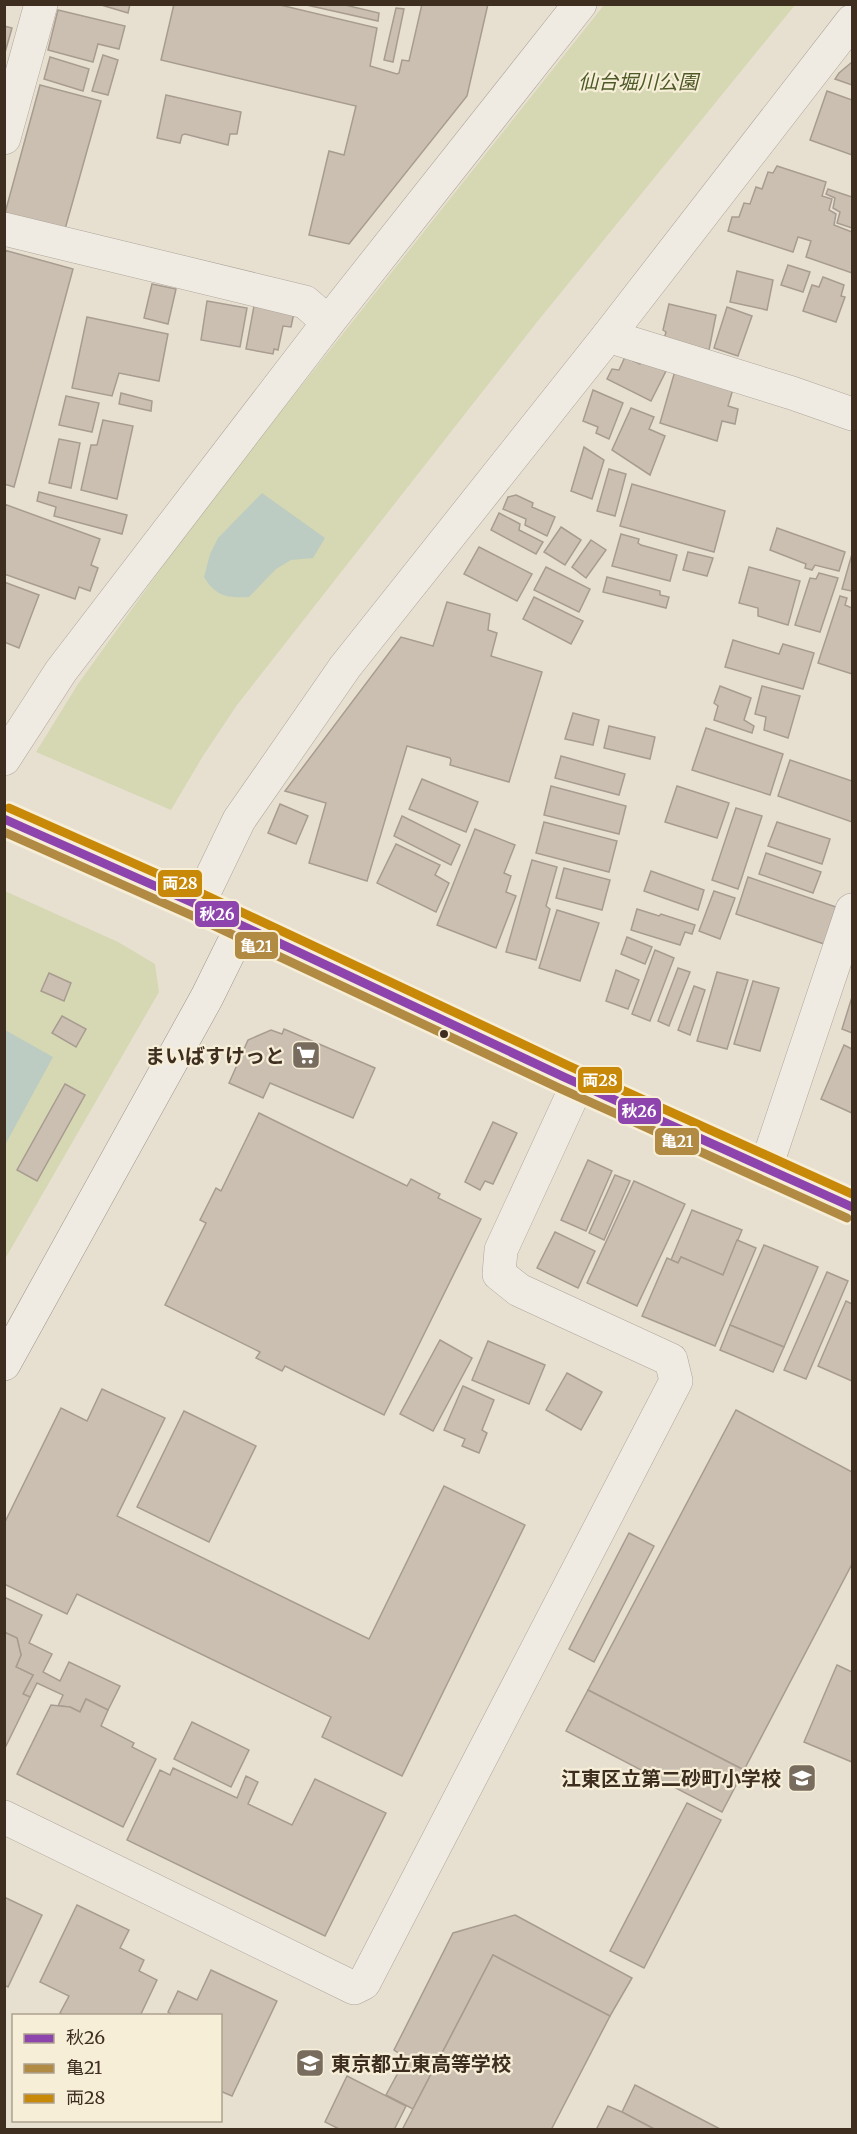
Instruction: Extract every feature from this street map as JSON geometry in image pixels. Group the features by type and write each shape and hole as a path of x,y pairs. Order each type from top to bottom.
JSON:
{"main road":[{"path":"4,819 198,905 578,1083 852,1206"}],"street":[{"path":"4,138 41,4"},
{"path":"4,759 61,671 328,322 580,4"},
{"path":"198,905 239,820 345,667 608,336 852,21"},
{"path":"4,229 304,302 328,322"},
{"path":"608,336 852,414"},
{"path":"766,1167 852,910"},
{"path":"4,1364 207,997 242,926"},
{"path":"4,1817 354,1988 364,1983 676,1381 670,1360 519,1290 499,1274 501,1250 578,1083"}],"green space":[{"name":"仙台堀川公園","path":"604,5 795,5 537,322 237,705 171,810 36,752 78,684 206,506"},
{"path":"5,891 118,942 155,964 159,992 5,1259"}],"shaded area":[{"path":"262,493 325,538 313,558 291,560 276,569 249,597 223,595 213,589 204,577 210,554 218,538"},
{"path":"5,1030 53,1057 5,1145"}],"building":[{"path":"98,4 130,4 128,13"},
{"path":"174,4 276,4 377,28 370,66 397,74 402,60 409,61 422,4 488,4 467,96 349,244 309,235 329,151 344,155 356,106 161,60"},
{"path":"302,4 341,4 379,13 378,21"},
{"path":"396,8 404,9 393,62 384,60"},
{"path":"58,10 125,26 119,49 98,44 93,62 48,50"},
{"path":"4,26 12,28 4,56"},
{"path":"103,55 118,60 108,95 92,91"},
{"path":"50,57 89,69 83,91 44,79"},
{"path":"852,62 852,85 835,79 839,73"},
{"path":"40,85 101,101 65,229 5,213"},
{"path":"827,91 852,100 852,155 810,140"},
{"path":"166,95 241,112 237,134 230,134 228,145 185,134 182,135 180,143 157,138"},
{"path":"777,166 826,182 822,196 832,199 829,210 836,214 834,225 852,232 852,273 806,257 811,241 798,237 793,252 728,231 732,217 739,217 744,203 750,204 756,187 762,189 768,172 773,173"},
{"path":"828,189 852,197 852,228 837,223 840,212 833,208 835,198 826,194"},
{"path":"4,250 73,269 14,487 4,484"},
{"path":"788,265 810,272 803,292 781,285"},
{"path":"737,271 773,280 767,310 730,302"},
{"path":"823,277 844,285 841,296 845,297 836,322 803,311 812,285 819,287"},
{"path":"152,284 176,289 168,324 144,318"},
{"path":"207,301 247,308 240,347 201,340"},
{"path":"669,304 716,315 709,350 664,339 666,332 663,330"},
{"path":"254,306 294,313 291,327 283,326 278,350 274,349 273,354 246,349"},
{"path":"727,307 752,316 738,356 714,348"},
{"path":"87,317 168,334 159,381 119,373 112,396 72,388"},
{"path":"625,357 640,364 643,360 666,371 651,401 607,379 612,369 619,370"},
{"path":"675,371 733,389 728,406 738,409 735,424 722,421 717,441 660,423"},
{"path":"593,390 623,403 609,439 596,433 598,427 583,421"},
{"path":"121,393 152,401 151,411 119,404"},
{"path":"66,396 99,403 92,432 59,425"},
{"path":"631,408 654,417 649,429 665,436 650,475 612,450"},
{"path":"103,420 133,426 117,499 81,490 91,445 97,445"},
{"path":"59,439 80,443 71,488 49,483"},
{"path":"584,447 604,460 592,499 571,491"},
{"path":"609,469 626,474 615,516 597,511"},
{"path":"632,484 725,511 714,552 620,526"},
{"path":"39,492 127,515 122,534 54,516 56,507 37,501"},
{"path":"516,495 533,503 532,507 555,517 547,536 525,525 526,519 503,509 508,497"},
{"path":"4,504 100,539 91,565 98,568 90,591 79,587 75,599 4,574"},
{"path":"499,513 520,524 519,530 543,542 536,554 491,530"},
{"path":"561,527 581,540 565,565 544,552"},
{"path":"777,528 845,552 839,571 815,565 812,570 805,568 806,564 770,550"},
{"path":"621,534 639,539 638,543 641,545 677,555 670,581 612,566"},
{"path":"591,540 606,550 586,578 572,567"},
{"path":"479,547 532,574 517,601 464,574"},
{"path":"688,552 713,558 707,576 683,570"},
{"path":"852,554 852,591 842,589"},
{"path":"546,567 590,589 579,612 534,590"},
{"path":"749,567 800,581 788,625 758,616 758,608 739,603"},
{"path":"819,573 838,578 820,632 795,625 810,578 816,579"},
{"path":"607,577 660,591 660,595 669,597 666,608 603,592"},
{"path":"4,582 39,595 19,648 4,642"},
{"path":"840,596 847,598 845,605 852,608 852,674 818,663"},
{"path":"534,597 583,621 571,644 523,619"},
{"path":"447,602 490,614 488,630 497,633 491,656 542,672 509,782 450,765 450,758 407,746 367,881 309,863 326,803 285,791 401,637 433,646"},
{"path":"733,640 779,654 783,644 814,653 803,689 725,667"},
{"path":"720,686 751,698 744,720 754,726 752,733 714,720 718,706 714,703"},
{"path":"762,686 800,696 788,738 764,730 766,717 755,714"},
{"path":"573,713 599,720 593,745 565,739"},
{"path":"609,726 655,737 650,759 604,748"},
{"path":"706,728 783,754 770,795 692,770"},
{"path":"561,756 625,774 619,795 555,778"},
{"path":"790,760 852,781 852,822 778,796"},
{"path":"422,779 478,802 466,832 409,809"},
{"path":"551,786 626,806 619,834 544,815"},
{"path":"677,786 729,803 717,838 665,822"},
{"path":"280,804 308,816 296,844 268,833"},
{"path":"736,808 762,816 738,889 712,880"},
{"path":"402,816 460,845 451,865 394,836"},
{"path":"544,822 617,841 609,872 536,853"},
{"path":"777,822 830,839 822,864 768,846"},
{"path":"475,829 515,845 504,873 511,876 506,892 516,896 496,948 437,925"},
{"path":"396,844 440,865 435,875 449,883 436,912 377,883"},
{"path":"766,853 821,872 813,893 759,874"},
{"path":"532,860 557,867 546,906 550,909 536,960 506,952"},
{"path":"564,868 610,880 602,910 556,898"},
{"path":"651,871 704,890 698,910 644,891"},
{"path":"748,877 836,907 824,944 736,914"},
{"path":"714,891 735,898 720,939 699,931"},
{"path":"637,909 695,925 692,934 685,932 680,945 631,930"},
{"path":"557,910 599,923 580,981 539,968"},
{"path":"627,937 652,947 645,964 621,954"},
{"path":"655,950 674,958 650,1021 632,1014"},
{"path":"678,968 690,972 669,1026 658,1021"},
{"path":"616,970 639,980 628,1009 606,1001"},
{"path":"717,972 748,980 727,1049 697,1041"},
{"path":"49,973 71,983 64,1001 41,991"},
{"path":"753,981 779,988 760,1051 734,1044"},
{"path":"694,986 705,990 690,1035 678,1030"},
{"path":"852,997 852,1033 842,1029"},
{"path":"62,1016 86,1029 76,1047 52,1033"},
{"path":"284,1029 375,1068 353,1118 270,1083 263,1098 229,1083 248,1040 271,1030 282,1034"},
{"path":"844,1045 852,1049 852,1113 821,1099"},
{"path":"65,1084 85,1095 37,1181 17,1170"},
{"path":"259,1113 407,1186 411,1179 440,1194 438,1198 481,1219 384,1415 285,1366 282,1371 256,1358 260,1352 165,1305 206,1223 200,1220 216,1188 221,1191"},
{"path":"493,1122 517,1133 493,1184 485,1181 480,1190 465,1182"},
{"path":"588,1160 612,1171 586,1231 561,1220"},
{"path":"615,1175 630,1181 604,1240 589,1233"},
{"path":"634,1181 685,1204 637,1306 587,1283"},
{"path":"692,1210 742,1230 723,1275 681,1257 678,1263 671,1260"},
{"path":"555,1232 595,1251 578,1288 537,1268"},
{"path":"737,1240 756,1248 715,1346 642,1316 667,1258 678,1263 681,1257 723,1275"},
{"path":"764,1245 818,1267 784,1347 730,1325"},
{"path":"827,1272 848,1281 806,1379 784,1370"},
{"path":"846,1301 852,1304 852,1381 818,1366"},
{"path":"730,1325 784,1347 773,1372 720,1350"},
{"path":"440,1340 472,1358 433,1431 400,1414"},
{"path":"488,1341 545,1365 529,1404 472,1380"},
{"path":"567,1373 602,1392 581,1430 546,1410"},
{"path":"463,1386 494,1400 482,1430 487,1433 479,1453 462,1446 465,1439 444,1430"},
{"path":"102,1389 165,1418 117,1516 369,1639 444,1486 525,1525 402,1776 322,1737 331,1717 77,1594 67,1614 4,1584 4,1524 61,1408 87,1421"},
{"path":"736,1410 852,1472 852,1564 744,1770 588,1690"},
{"path":"184,1411 256,1446 209,1542 137,1507"},
{"path":"629,1533 654,1546 594,1662 569,1649"},
{"path":"4,1597 42,1615 29,1643 52,1654 43,1672 60,1681 69,1662 120,1686 108,1710 86,1699 80,1712 70,1707 58,1706 63,1695 37,1683 30,1697 23,1694 33,1675 16,1667 21,1655 17,1638 4,1632"},
{"path":"4,1632 17,1638 21,1655 16,1667 33,1675 23,1694 30,1697 4,1750"},
{"path":"837,1665 852,1672 852,1762 804,1742"},
{"path":"588,1690 744,1770 722,1812 566,1731"},
{"path":"86,1699 108,1710 101,1726 134,1743 132,1747 156,1759 123,1827 17,1774 51,1705 70,1707 80,1712"},
{"path":"192,1722 249,1750 231,1787 174,1759"},
{"path":"173,1768 237,1798 246,1776 258,1782 248,1804 292,1825 315,1779 386,1813 325,1936 127,1840 160,1770 170,1775"},
{"path":"687,1803 721,1820 644,1968 610,1951"},
{"path":"4,1897 42,1915 8,1987 4,1985"},
{"path":"77,1905 129,1930 120,1948 144,1960 139,1971 157,1980 141,2014 62,2014 60,2013 69,1996 40,1982"},
{"path":"515,1915 632,1978 610,2016 493,1955 413,2109 386,2095 406,2058 394,2050 453,1933"},
{"path":"493,1955 610,2016 551,2130 402,2130"},
{"path":"211,1970 277,2001 232,2096 222,2092 222,2014 171,2014 168,2012 178,1991 197,2000"},
{"path":"347,2076 406,2106 394,2130 341,2130 325,2122"},
{"path":"635,2085 722,2130 656,2130 622,2112"},
{"path":"608,2106 622,2112 656,2130 596,2130"}],"transit line":[{"name":"両28","path":"9,808 203,894 569,1066 852,1194"},
{"name":"秋26","path":"4,819 198,905 564,1077 852,1207"},
{"name":"亀21","path":"4,832 193,916 559,1088 847,1218"}],"place":[{"name":"まいばすけっと","path":"306,1055"},
{"name":"江東区立第二砂町小学校","path":"802,1778"},
{"name":"東京都立東高等学校","path":"310,2063"}]}
